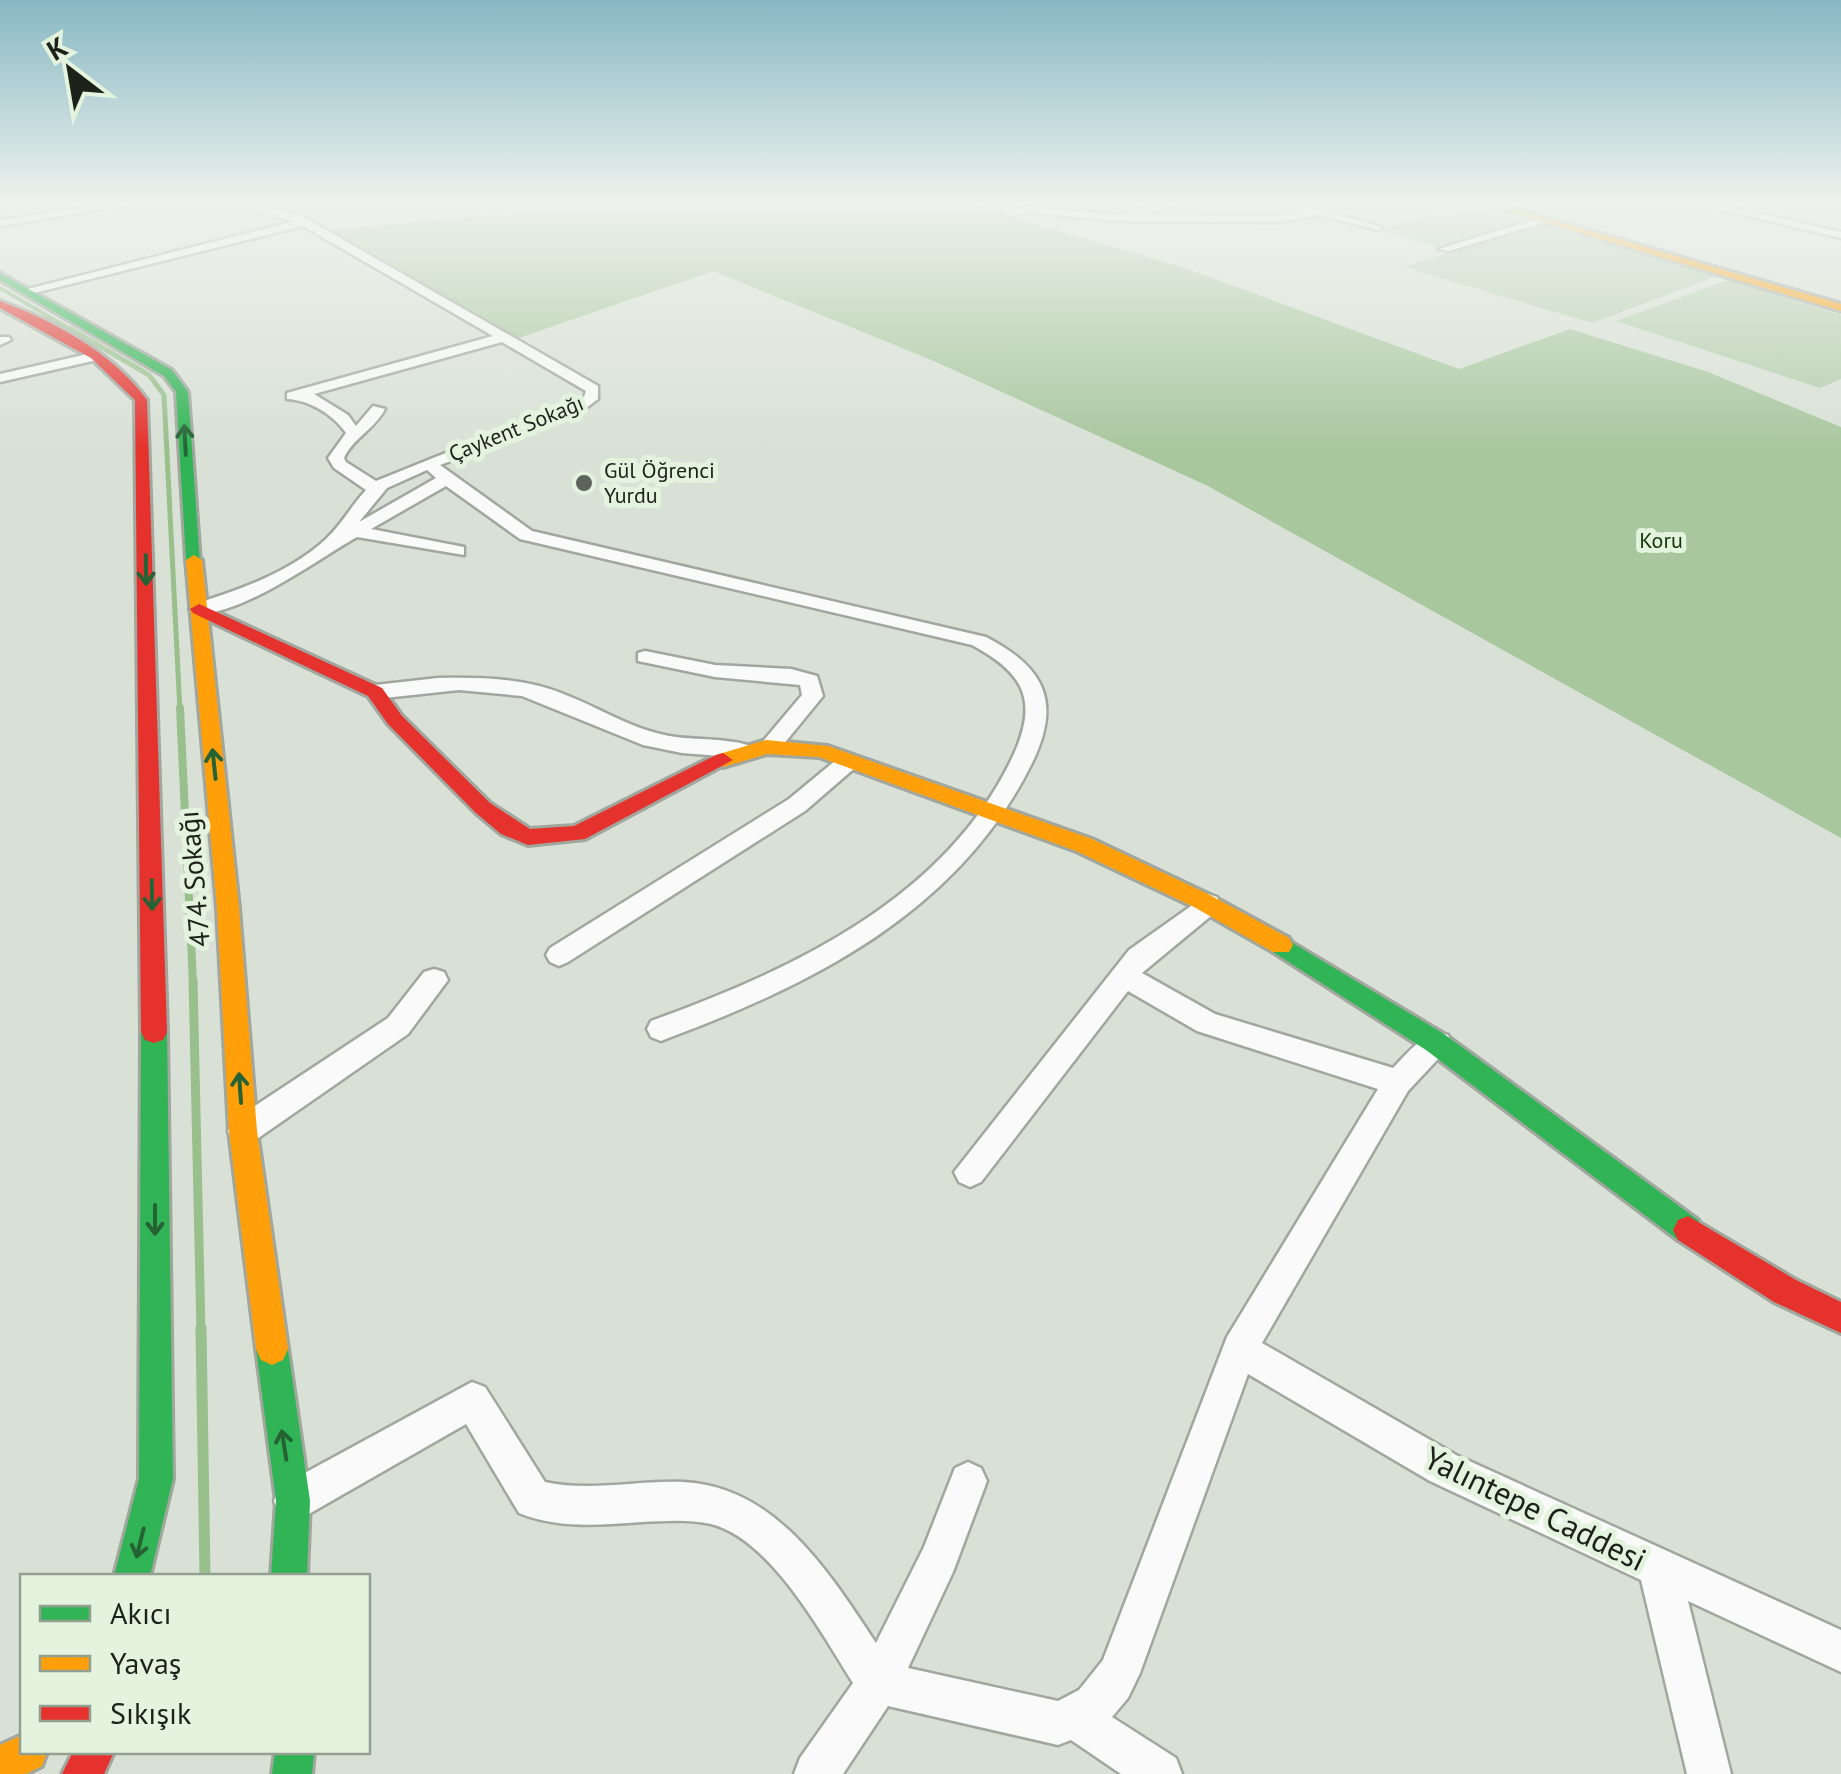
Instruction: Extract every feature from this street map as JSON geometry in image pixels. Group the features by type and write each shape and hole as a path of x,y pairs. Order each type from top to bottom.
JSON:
{"street":[{"name":"474. Sokağı","path":"13,283 109,352 141,400 154,966 156,1480 132,1574"},
{"path":"26,290 57,283"},
{"name":"Çaykent Sokağı","path":"199,609 280,577 331,544 375,488 577,408 593,395 593,389 580,378 404,283"},
{"path":"1755,283 1841,308"},
{"name":"474. Sokağı","path":"0,304 173,377 182,392 228,908 243,1131 293,1501 289,1574"},
{"path":"354,435 343,418 297,395 504,336"},
{"path":"0,378 109,352"},
{"path":"375,488 338,462 338,449 372,421 378,409"},
{"path":"429,464 526,534 756,591 966,636 1001,652 1028,676 1038,709 1030,746 994,812 942,870 870,929 753,994 660,1029"},
{"path":"331,544 447,478"},
{"path":"354,531 458,550"},
{"path":"199,609 376,692 395,720 482,808 528,837 578,834 758,749 813,696 810,681 798,676 716,671 645,657"},
{"path":"376,692 432,684 506,687 564,701 644,738 696,748 807,748 994,812 1117,860 1208,904 1340,980 1438,1044 1689,1233 1782,1289 1841,1318"},
{"path":"559,955 797,805 849,761"},
{"path":"970,1172 1138,958 1208,904"},
{"path":"1124,976 1207,1023 1398,1082"},
{"path":"243,1131 398,1026 434,980"},
{"path":"293,1501 472,1400 533,1498 558,1506 700,1502 736,1513 756,1525 790,1560 876,1682 1058,1722 1075,1718 1107,1694 1118,1673 1238,1349 1398,1082 1438,1044"},
{"name":"Yalıntepe Caddesi","path":"1238,1349 1443,1468 1841,1651"},
{"path":"816,1774 876,1682 927,1589 968,1481"},
{"path":"1658,1568 1682,1652 1708,1774"},
{"path":"1075,1718 1160,1774"},
{"path":"0,1766 24,1754"}],"green space":[{"name":"Koru","path":"417,283 679,283 516,339"},
{"name":"Koru","path":"742,283 1225,283 1459,369 1570,329 1708,372 1841,427 1841,838 1208,486 934,361"},
{"path":"1457,283 1698,283 1592,323"},
{"path":"1720,283 1737,283 1841,315 1841,379 1820,388 1616,321"}],"waterway":[{"path":"0,288 75,332"},
{"path":"71,329 149,375 164,395 180,711"},
{"path":"180,708 193,983"},
{"path":"193,980 201,1331"},
{"path":"201,1328 205,1574"}],"traffic: fast":[{"path":"12,283 168,373 182,392 194,560"},
{"path":"1281,945 1435,1042 1688,1230"},
{"path":"132,1574 156,1479 154,1032"},
{"path":"272,1349 293,1501 289,1574"},
{"path":"292,1774 295,1754"}],"traffic: slow":[{"path":"1755,283 1841,308"},
{"path":"194,560 228,908 243,1131 272,1349"},
{"path":"723,760 766,747 821,751 1084,845 1202,901 1281,945"},
{"path":"0,1766 24,1754"}],"traffic: jam":[{"path":"0,304 95,356 128,383 141,400 154,1032"},
{"path":"199,609 375,692 395,720 483,808 509,829 528,837 577,834 723,760"},
{"path":"1688,1230 1785,1291 1841,1318"},
{"path":"82,1774 93,1754"}],"place":[{"name":"Gül Öğrenci Yurdu","path":"584,483"}]}
